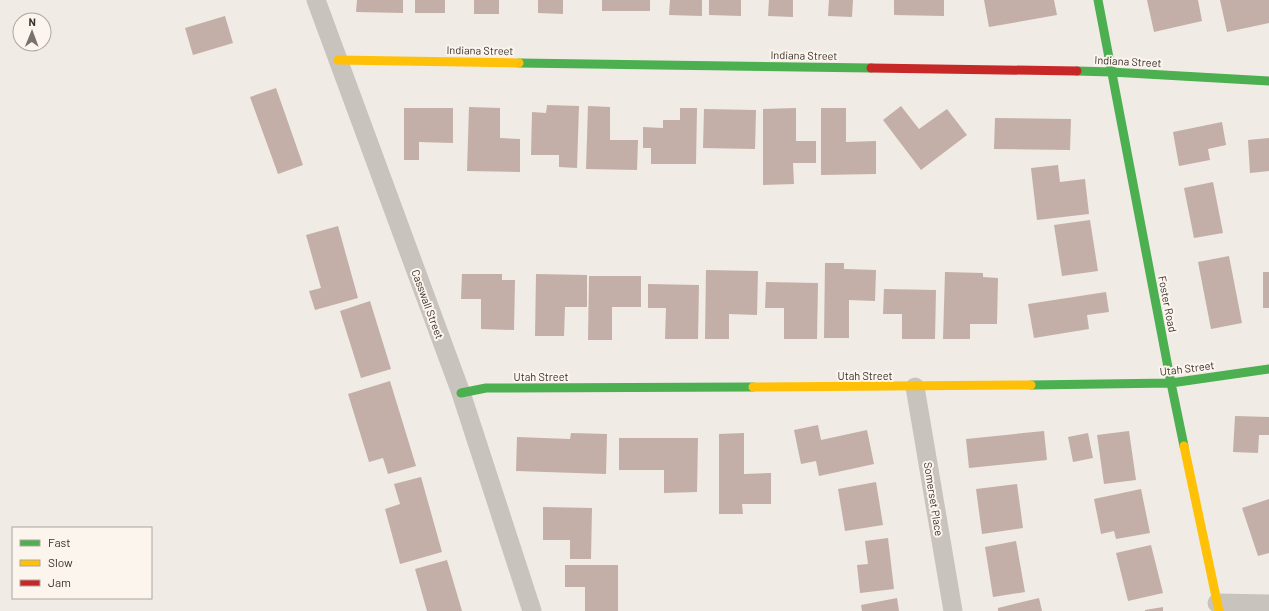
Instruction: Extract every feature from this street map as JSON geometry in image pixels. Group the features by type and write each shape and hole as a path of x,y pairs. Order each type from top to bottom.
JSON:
{"street":[{"name":"Casswall Street","path":"316,0 461,393 532,611"},
{"name":"Foster Road","path":"1098,0 1171,383 1218,607"},
{"name":"Indiana Street","path":"338,60 1111,72 1269,81"},
{"name":"Utah Street","path":"461,393 486,388 1171,383 1269,369"},
{"name":"Somerset Place","path":"915,386 953,611"},
{"path":"1218,607 1269,604"}],"building":[{"path":"357,0 403,0 403,13 356,12"},
{"path":"415,0 445,0 445,13 415,13"},
{"path":"474,0 499,0 499,14 474,14"},
{"path":"538,0 563,0 563,14 538,13"},
{"path":"602,0 650,0 650,11 602,11"},
{"path":"670,0 702,0 702,16 669,15"},
{"path":"709,0 741,0 741,16 709,15"},
{"path":"769,0 793,0 793,17 768,16"},
{"path":"829,0 853,0 852,17 828,16"},
{"path":"894,0 944,0 944,16 894,15"},
{"path":"984,0 1054,0 1057,15 989,27"},
{"path":"1147,0 1198,0 1202,21 1154,32"},
{"path":"1220,0 1269,0 1269,23 1227,32"},
{"path":"225,16 233,43 193,55 185,28"},
{"path":"276,88 303,165 278,174 250,97"},
{"path":"547,105 579,106 577,168 559,167 559,155 531,155 532,112 546,113"},
{"path":"588,106 610,107 610,140 638,140 637,170 586,169"},
{"path":"901,106 919,129 947,109 967,135 921,170 883,120"},
{"path":"469,107 500,108 500,138 520,139 520,172 467,171"},
{"path":"404,108 453,108 453,143 419,142 419,160 404,160"},
{"path":"680,108 697,108 696,164 651,164 651,148 643,148 643,127 663,128 663,120 680,120"},
{"path":"796,108 796,141 816,141 816,163 793,163 794,184 763,185 763,109"},
{"path":"821,108 846,108 846,142 876,141 876,174 821,175"},
{"path":"704,109 756,110 755,149 703,148"},
{"path":"995,118 1071,119 1070,150 994,149"},
{"path":"1222,122 1226,145 1208,149 1210,160 1179,166 1173,132"},
{"path":"1269,138 1269,171 1250,173 1248,140"},
{"path":"1058,165 1060,182 1085,179 1089,214 1037,220 1031,168"},
{"path":"1213,182 1223,233 1194,238 1184,188"},
{"path":"1090,220 1098,271 1062,276 1054,225"},
{"path":"338,226 358,298 315,310 309,291 321,288 306,235"},
{"path":"1229,256 1242,323 1211,329 1198,262"},
{"path":"825,263 844,263 844,269 876,270 875,301 849,300 849,338 824,338"},
{"path":"706,270 758,271 757,315 729,314 729,339 705,339"},
{"path":"945,272 983,273 983,277 998,278 997,324 970,324 970,339 943,339"},
{"path":"1263,272 1269,272 1269,308 1263,308"},
{"path":"462,274 502,274 502,280 515,280 514,330 481,329 481,299 461,299"},
{"path":"536,274 587,275 587,307 565,307 564,336 535,336"},
{"path":"589,276 641,276 641,307 612,307 612,340 588,340"},
{"path":"766,282 818,283 817,339 784,339 784,308 765,308"},
{"path":"648,284 699,285 698,339 665,339 666,308 648,308"},
{"path":"884,289 936,290 935,339 902,339 902,314 883,314"},
{"path":"1106,292 1109,312 1087,315 1089,329 1034,338 1028,304"},
{"path":"370,301 391,369 361,378 340,311"},
{"path":"390,381 416,466 388,474 383,458 369,462 348,394"},
{"path":"1235,416 1269,417 1269,435 1259,435 1258,453 1233,452"},
{"path":"818,425 821,440 867,430 874,464 819,476 816,461 801,464 794,430"},
{"path":"1044,431 1047,460 969,468 966,439"},
{"path":"1129,431 1136,480 1104,484 1097,435"},
{"path":"571,433 607,434 606,474 516,471 517,437 570,439"},
{"path":"744,433 744,474 771,473 771,504 742,504 743,514 719,514 719,434"},
{"path":"1088,433 1093,458 1073,462 1068,437"},
{"path":"619,438 698,438 697,492 664,493 664,470 619,470"},
{"path":"421,477 442,552 400,564 385,509 400,504 394,484"},
{"path":"876,482 883,525 845,531 838,489"},
{"path":"1017,484 1023,528 982,534 976,489"},
{"path":"1141,489 1150,533 1116,539 1114,531 1101,534 1094,499"},
{"path":"1269,499 1269,553 1258,556 1242,508"},
{"path":"543,507 592,508 591,559 570,559 570,540 543,540"},
{"path":"888,538 894,589 860,593 857,565 868,564 865,541"},
{"path":"1016,541 1025,592 993,597 985,547"},
{"path":"1151,545 1163,593 1128,601 1116,553"},
{"path":"447,560 462,611 427,611 415,569"},
{"path":"565,565 618,565 618,611 585,611 585,587 565,587"},
{"path":"897,598 899,611 862,611 861,605"},
{"path":"1039,598 1042,611 998,611 998,608"},
{"path":"1163,607 1163,611 1145,611 1145,610"}],"traffic: fast":[{"path":"1098,0 1184,446"},
{"path":"519,63 871,68"},
{"path":"1077,71 1269,81"},
{"path":"1031,385 1171,383 1269,369"},
{"path":"461,393 486,388 753,387"}],"traffic: slow":[{"path":"338,60 519,63"},
{"path":"753,387 1031,385"},
{"path":"1184,446 1219,611"}],"traffic: jam":[{"path":"871,68 1077,71"}]}
